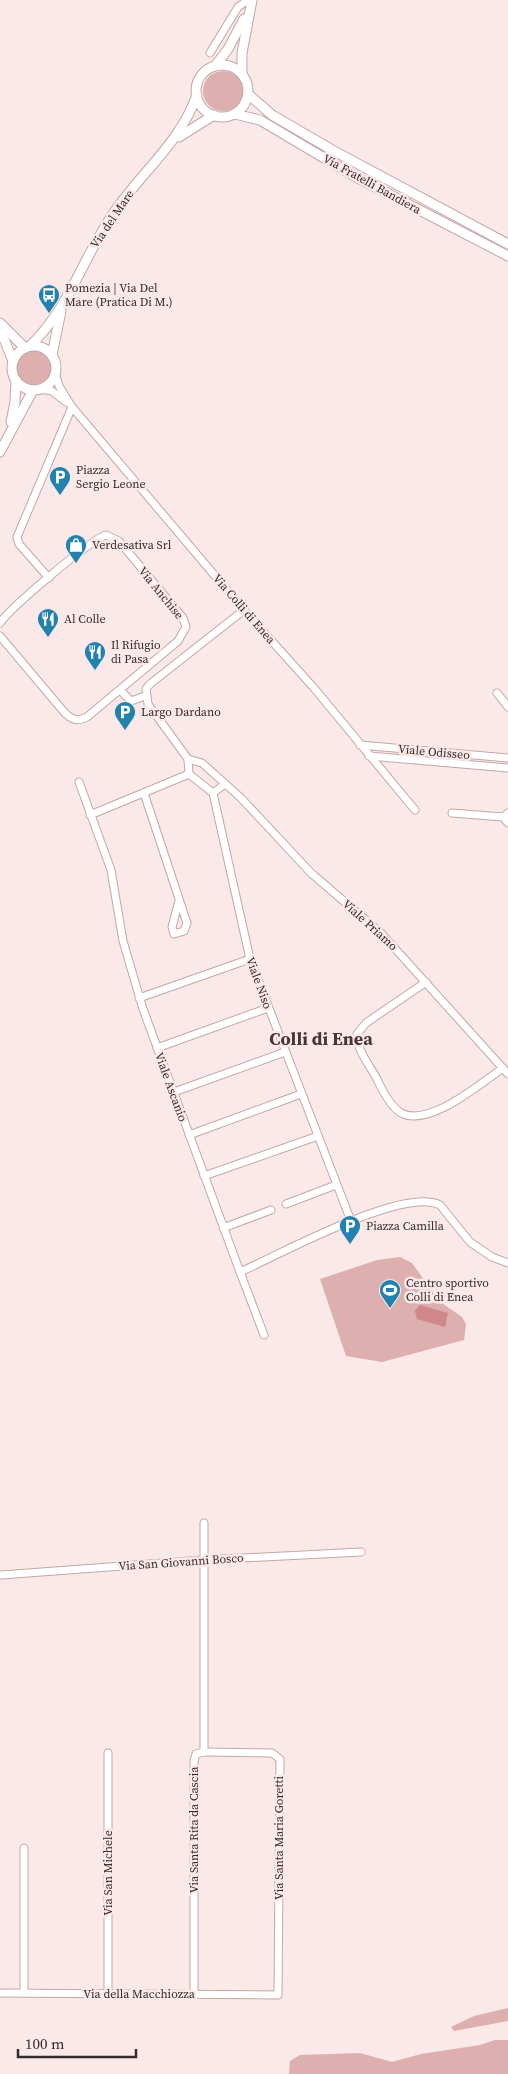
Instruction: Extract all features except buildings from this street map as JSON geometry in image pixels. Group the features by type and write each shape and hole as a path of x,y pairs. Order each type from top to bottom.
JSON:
{"main road":[{"path":"242,74 242,53 250,0"},
{"path":"215,66 227,65 242,74 246,80 248,94 246,102 235,114 214,116 202,108 196,88 202,74 215,66 228,49 248,12"},
{"name":"Via Fratelli Bandiera","path":"248,94 272,114 349,160 508,244"},
{"name":"Via del Mare","path":"27,347 41,334 62,304 114,212 173,142 188,119 197,95"},
{"name":"Via Fratelli Bandiera","path":"235,114 264,122 356,177 508,256"},
{"name":"Via del Mare","path":"173,142 195,125 214,116"},
{"name":"Via del Mare","path":"52,355 62,304"},
{"path":"0,322 27,347 44,348 52,355 55,373 50,382 36,389 8,434 0,452"},
{"path":"0,329 13,361 12,368 16,380 15,402 8,434"},
{"path":"13,361 27,347"},
{"path":"16,380 26,388 36,389"}],"street":[{"path":"210,54 238,7 250,0"},
{"name":"Via Colli di Enea","path":"55,373 59,386 72,408"},
{"name":"Via Colli di Enea","path":"36,389 55,393 72,408 244,610 314,688 360,746 415,810"},
{"path":"49,578 19,544 17,537 72,408"},
{"name":"Via Anchise","path":"0,623 49,578 97,539 103,536 111,536 119,541 184,620 186,628 181,638 88,717 81,720 73,719 0,636"},
{"path":"225,784 213,793 189,774 188,759 148,704 145,696 148,685 244,610"},
{"path":"120,690 131,701 145,696"},
{"path":"497,694 508,707"},
{"name":"Viale Odisseo","path":"360,746 508,758"},
{"name":"Viale Odisseo","path":"369,756 508,768"},
{"path":"480,756 480,766"},
{"name":"Viale Priamo","path":"188,759 202,763 248,804 311,873 381,933 505,1071"},
{"path":"90,815 189,774"},
{"name":"Viale Ascanio","path":"79,782 113,876 123,941 139,998 222,1228 264,1335"},
{"path":"144,793 178,901"},
{"name":"Viale Niso","path":"213,793 250,959 350,1221"},
{"path":"452,813 506,817"},
{"path":"139,998 250,959"},
{"path":"426,982 366,1023 358,1034 358,1043 364,1055 384,1093 397,1110 412,1116 437,1110 454,1102 505,1071"},
{"path":"157,1048 268,1008"},
{"path":"174,1092 285,1052"},
{"path":"189,1135 301,1094"},
{"path":"204,1176 318,1136"},
{"path":"286,1204 336,1185"},
{"path":"240,1272 350,1221 409,1202 433,1201 446,1210 464,1236 473,1245 495,1259 508,1263"},
{"path":"222,1228 271,1210"},
{"name":"Via Santa Rita da Cascia","path":"194,1994 194,1761 196,1754 204,1752 204,1523"},
{"name":"Via San Giovanni Bosco","path":"2,1575 203,1560 361,1552"},
{"name":"Via Santa Maria Goretti","path":"204,1752 272,1753 280,1759 278,1995"},
{"name":"Via San Michele","path":"108,1753 108,1993"},
{"path":"24,1848 24,1993"},
{"name":"Via della Macchiozza","path":"0,1993 278,1995"}],"shaded area":[{"path":"223,71 237,77 243,91 237,105 223,111 209,105 203,91 209,77"},
{"path":"34,350 47,355 52,368 47,381 34,386 21,381 16,368 21,355"},
{"name":"Centro sportivo Colli di Enea","path":"400,1257 412,1263 439,1301 462,1317 466,1324 464,1340 382,1362 346,1356 320,1279 377,1260"},
{"path":"420,1305 448,1313 445,1327 417,1319 415,1311"},
{"path":"508,2008 508,2021 454,2031 451,2027 474,2016"},
{"path":"495,2040 508,2040 508,2074 289,2074 290,2061 300,2055 360,2053 392,2062 421,2054 480,2045"}],"place":[{"name":"Pomezia | Via Del Mare (Pratica Di M.)","path":"49,314"},
{"name":"Piazza Sergio Leone","path":"60,496"},
{"name":"Verdesativa Srl","path":"76,564"},
{"name":"Al Colle","path":"48,638"},
{"name":"Il Rifugio di Pasa","path":"95,671"},
{"name":"Largo Dardano","path":"125,731"},
{"name":"Piazza Camilla","path":"350,1245"},
{"name":"Centro sportivo Colli di Enea","path":"390,1309"}],"district":[{"name":"Colli di Enea","path":"321,1039"}]}
